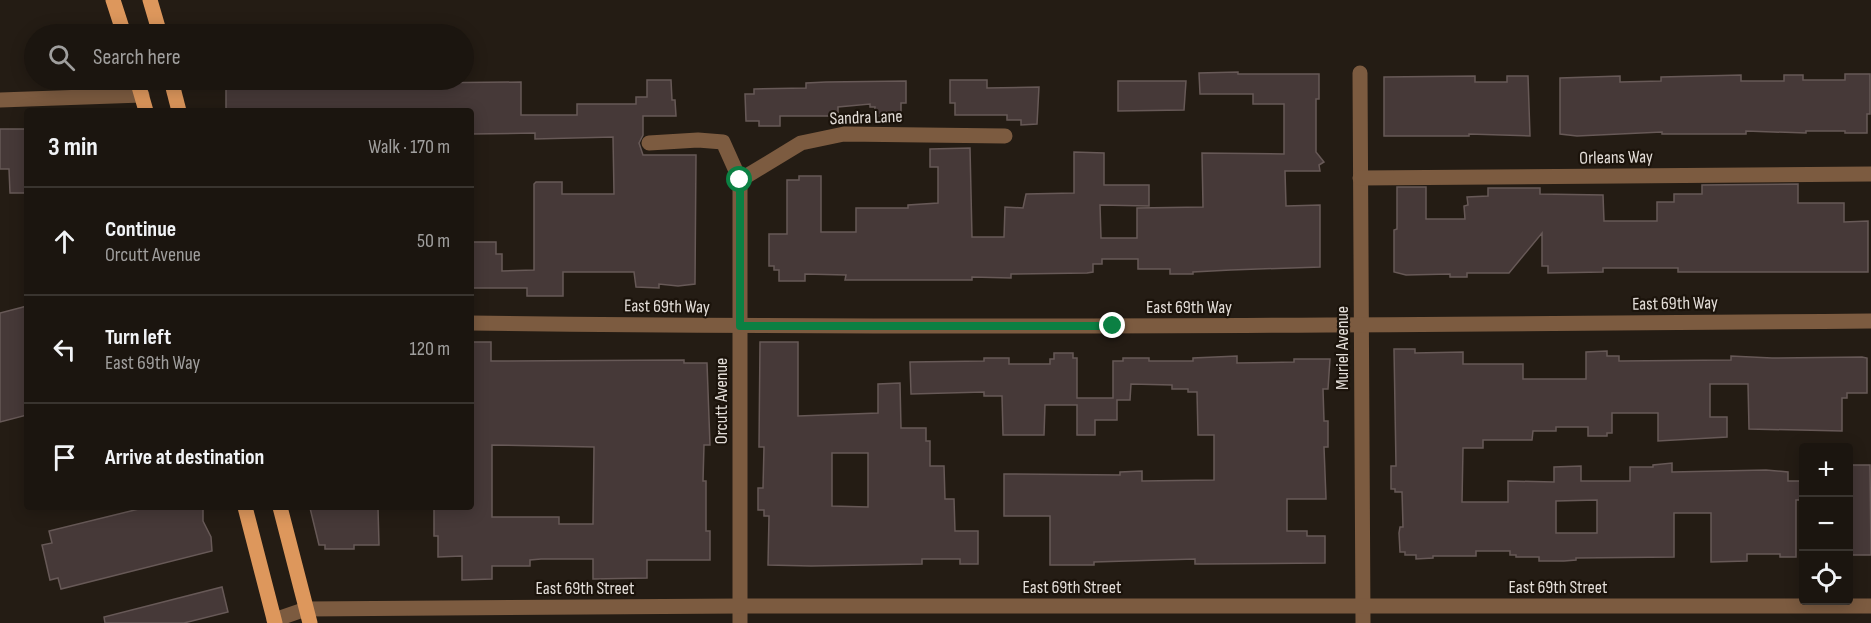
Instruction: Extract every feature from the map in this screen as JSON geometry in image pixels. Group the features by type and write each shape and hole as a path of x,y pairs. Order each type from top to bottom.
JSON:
{"main road":[{"path":"113,0 121,24"},
{"path":"150,0 157,24"},
{"path":"140,90 145,108"},
{"path":"174,90 178,108"},
{"path":"246,510 274,622"},
{"path":"281,510 308,616"}],"street":[{"name":"Muriel Avenue","path":"1360,73 1363,623"},
{"path":"0,100 142,95"},
{"name":"Sandra Lane","path":"740,180 801,143 844,134 1005,136"},
{"path":"649,143 698,140 723,142 740,180"},
{"name":"Orleans Way","path":"1360,178 1871,174"},
{"name":"Orcutt Avenue","path":"740,180 740,623"},
{"name":"East 69th Way","path":"474,323 740,326 1361,326 1871,321"},
{"name":"East 69th Street","path":"274,622 308,616 740,606 1871,606"}],"building":[{"path":"1238,72 1238,74 1319,74 1319,99 1316,99 1316,152 1324,162 1319,165 1320,171 1285,171 1286,206 1320,205 1320,267 1170,274 1170,269 1138,269 1138,259 1102,259 1102,264 1093,264 1093,272 1087,273 1011,274 1011,278 972,277 972,280 845,280 846,275 805,274 805,281 779,281 779,270 774,270 774,266 769,266 769,234 787,234 787,180 799,180 799,176 821,176 821,232 856,232 856,208 908,208 908,205 938,203 938,167 930,167 930,149 970,148 972,237 1004,237 1005,207 1023,208 1026,194 1074,193 1074,152 1104,153 1104,185 1149,185 1149,206 1100,205 1101,238 1137,238 1137,208 1203,207 1202,153 1284,154 1284,104 1253,104 1253,94 1200,94 1199,73"},
{"path":"1845,74 1870,74 1870,114 1867,114 1867,133 1746,131 1746,134 1662,134 1662,132 1577,136 1560,134 1560,78 1620,76 1620,82 1661,81 1661,77 1741,75 1741,81 1784,81 1784,75 1803,75 1803,80 1845,80"},
{"path":"1475,76 1475,82 1507,82 1507,76 1528,76 1530,136 1469,134 1469,136 1384,136 1384,77"},
{"path":"647,80 671,80 676,116 643,116 643,135 639,143 643,155 696,155 695,284 678,286 659,284 659,288 636,287 634,272 563,272 563,296 527,296 527,288 474,288 474,242 496,242 496,254 502,254 502,271 534,270 534,184 536,182 562,182 562,194 614,194 613,137 535,139 535,133 474,134 474,108 226,108 226,90 474,90 474,82 521,82 521,115 577,115 577,104 636,104 636,97 647,97"},
{"path":"950,80 987,80 987,88 1039,87 1037,124 1021,125 1021,120 1007,120 1007,115 955,115 955,103 950,103"},
{"path":"906,81 906,103 901,103 901,116 875,116 875,107 870,107 870,104 838,107 838,116 780,116 780,126 759,126 759,121 746,121 745,94 754,94 754,89 806,88 806,83"},
{"path":"1118,81 1186,81 1184,110 1118,111"},
{"path":"0,129 24,129 24,193 10,193 9,169 0,169"},
{"path":"1798,184 1798,203 1844,203 1844,222 1868,221 1868,272 1678,272 1678,268 1603,268 1603,272 1548,273 1548,266 1542,266 1542,233 1509,273 1467,273 1467,277 1450,277 1450,274 1406,275 1394,272 1397,187 1426,187 1426,219 1465,219 1464,206 1468,205 1467,197 1488,196 1488,188 1540,188 1540,194 1603,195 1604,221 1657,221 1657,202 1674,202 1674,194 1702,194 1702,185"},
{"path":"24,307 24,416 0,422 0,313"},
{"path":"474,342 491,342 491,361 684,360 684,363 707,363 710,445 704,445 703,481 706,481 706,531 710,531 710,560 647,560 647,578 593,579 593,559 541,559 530,560 530,566 492,566 492,579 462,580 462,556 438,557 438,536 434,536 434,510 474,510","holes":["492,445 594,447 593,524 559,524 559,517 492,517"]},
{"path":"760,342 798,342 798,416 878,413 878,384 900,383 901,428 926,428 926,441 930,441 930,466 944,466 945,499 954,499 955,531 978,531 978,564 960,564 960,559 922,559 922,564 768,565 769,516 764,516 764,510 758,510 758,488 763,488 764,447 759,447","holes":["832,453 868,453 868,507 832,506"]},
{"path":"1394,349 1415,349 1415,353 1463,352 1463,364 1523,364 1523,379 1586,379 1586,352 1607,351 1607,356 1619,356 1619,361 1731,360 1731,356 1867,358 1867,393 1847,393 1847,398 1842,398 1842,431 1749,429 1748,384 1710,384 1710,417 1727,417 1727,437 1658,441 1658,413 1612,413 1612,433 1607,433 1607,436 1588,436 1588,427 1556,427 1556,431 1533,431 1532,440 1483,440 1483,448 1463,448 1462,502 1508,502 1508,481 1554,482 1554,467 1581,466 1581,481 1630,481 1630,467 1653,467 1653,465 1672,463 1672,472 1766,470 1788,472 1788,481 1799,481 1799,500 1796,500 1796,557 1780,557 1780,554 1747,554 1747,561 1711,562 1711,513 1674,513 1674,557 1576,558 1576,560 1564,561 1539,561 1539,557 1510,555 1510,551 1476,551 1476,556 1433,556 1433,558 1416,559 1416,555 1405,555 1405,552 1400,552 1399,533 1400,527 1403,527 1402,492 1395,492 1395,489 1391,489 1391,466 1396,466","holes":["1597,500 1597,533 1556,533 1556,501"]},
{"path":"1054,353 1073,353 1073,358 1077,358 1077,398 1113,398 1113,361 1123,361 1123,358 1149,358 1149,361 1193,361 1193,358 1237,356 1237,363 1330,359 1328,389 1323,389 1324,421 1328,421 1328,447 1324,447 1326,499 1287,499 1287,531 1307,531 1307,536 1325,536 1325,563 1195,564 1195,559 1094,562 1094,565 1050,565 1050,516 1004,516 1004,474 1120,475 1120,472 1142,471 1142,481 1214,480 1214,435 1198,435 1197,392 1188,392 1188,389 1172,389 1172,385 1131,384 1130,400 1117,400 1117,420 1095,420 1095,435 1077,435 1077,405 1045,405 1044,435 1003,435 1002,396 984,396 984,392 911,394 910,362 984,361 984,358 1009,358 1009,364 1050,364 1050,359 1054,359"},
{"path":"1853,465 1870,465 1871,555 1853,555"},
{"path":"135,510 203,510 203,521 211,537 212,551 61,589 58,578 50,580 42,545 52,543 49,531"},
{"path":"310,510 378,510 379,545 354,545 354,549 325,549 325,545 319,545"},
{"path":"222,587 228,612 184,623 105,623 104,617"}],"route":[{"path":"740,180 740,326 1113,326"}]}
